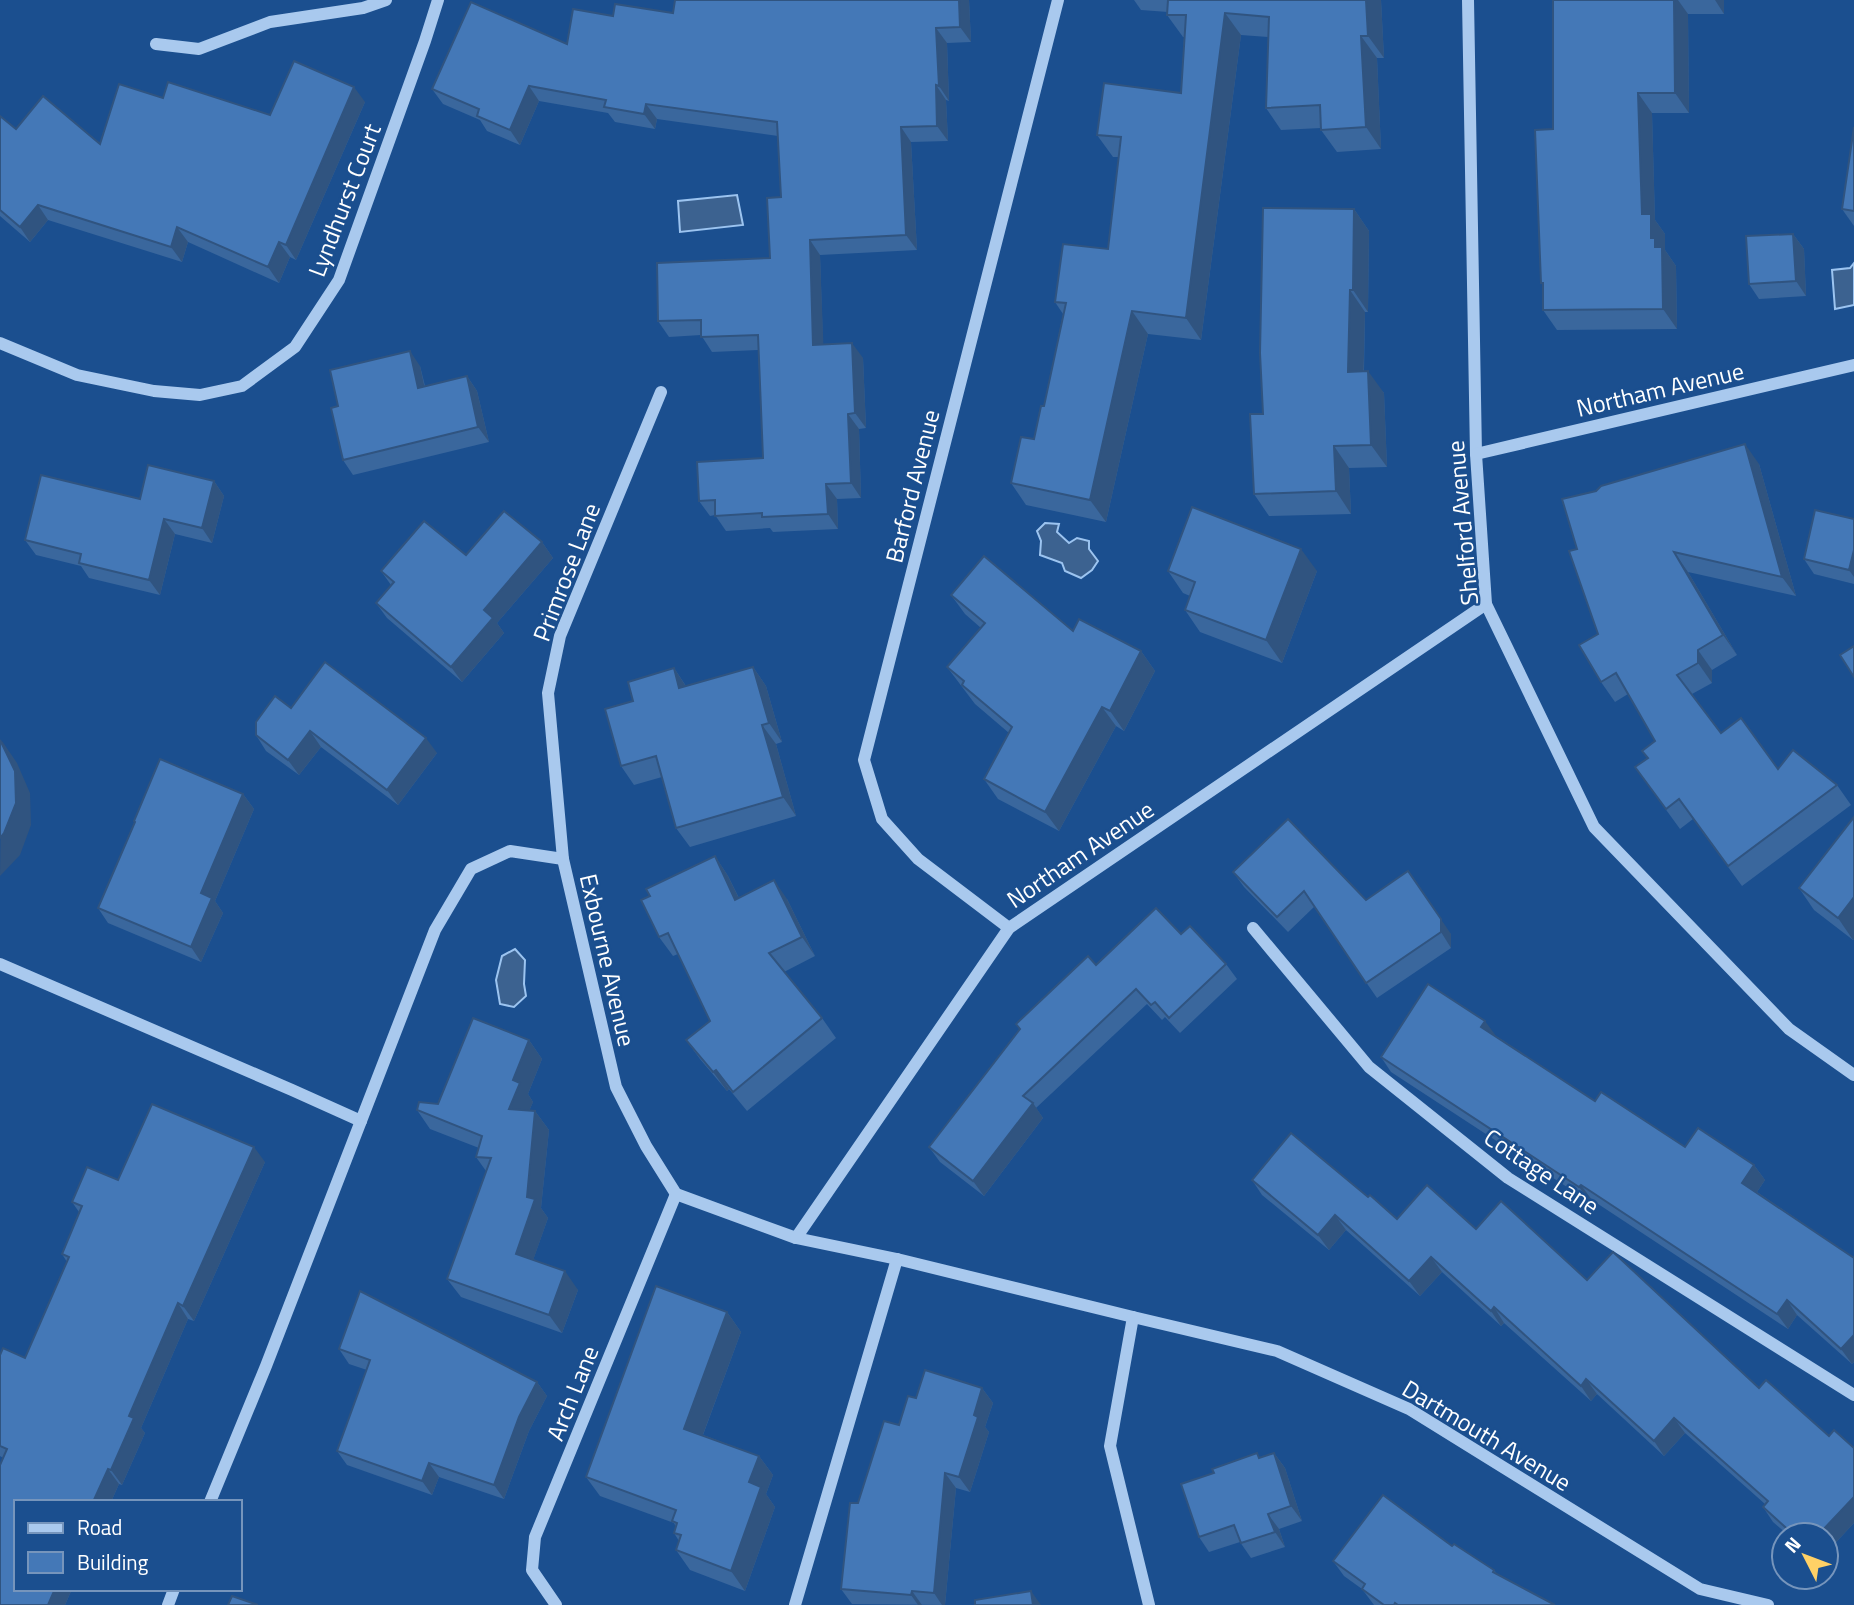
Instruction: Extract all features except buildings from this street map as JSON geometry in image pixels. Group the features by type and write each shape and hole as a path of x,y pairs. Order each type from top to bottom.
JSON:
{"street":[{"path":"156,44 199,49 270,22 363,8 386,0"},
{"name":"Lyndhurst Court","path":"0,343 77,375 155,391 200,395 242,386 295,347 339,280 438,0"},
{"name":"Barford Avenue","path":"1009,928 918,859 882,819 864,760 1058,0"},
{"name":"Shelford Avenue","path":"1468,0 1476,454 1486,604 1594,827 1789,1029 1854,1075"},
{"name":"Northam Avenue","path":"1476,454 1854,365"},
{"name":"Primrose Lane","path":"563,859 548,692 560,636 662,393"},
{"name":"Northam Avenue","path":"796,1238 1009,928 1486,604"},
{"name":"Exbourne Avenue","path":"211,1500 266,1366 435,930 471,869 510,851 563,859 616,1087 646,1146 676,1194"},
{"name":"Cottage Lane","path":"1253,928 1369,1067 1508,1178 1854,1395"},
{"path":"0,964 280,1084 361,1122"},
{"path":"676,1194 796,1238 897,1259 1133,1317 1110,1446 1149,1605"},
{"name":"Arch Lane","path":"556,1605 532,1570 536,1537 676,1194"},
{"path":"795,1605 897,1259"},
{"name":"Dartmouth Avenue","path":"1133,1317 1278,1351 1409,1409 1700,1589 1768,1605"}],"water":[{"path":"737,195 743,225 680,232 678,201"},
{"path":"1854,263 1854,305 1835,309 1832,270 1850,268"},
{"path":"1045,523 1059,524 1057,532 1069,543 1077,538 1089,541 1089,549 1098,561 1092,570 1081,578 1065,571 1062,563 1040,555 1041,541 1037,531"},
{"path":"515,949 525,960 526,996 514,1007 500,1004 496,980 502,956"}]}
